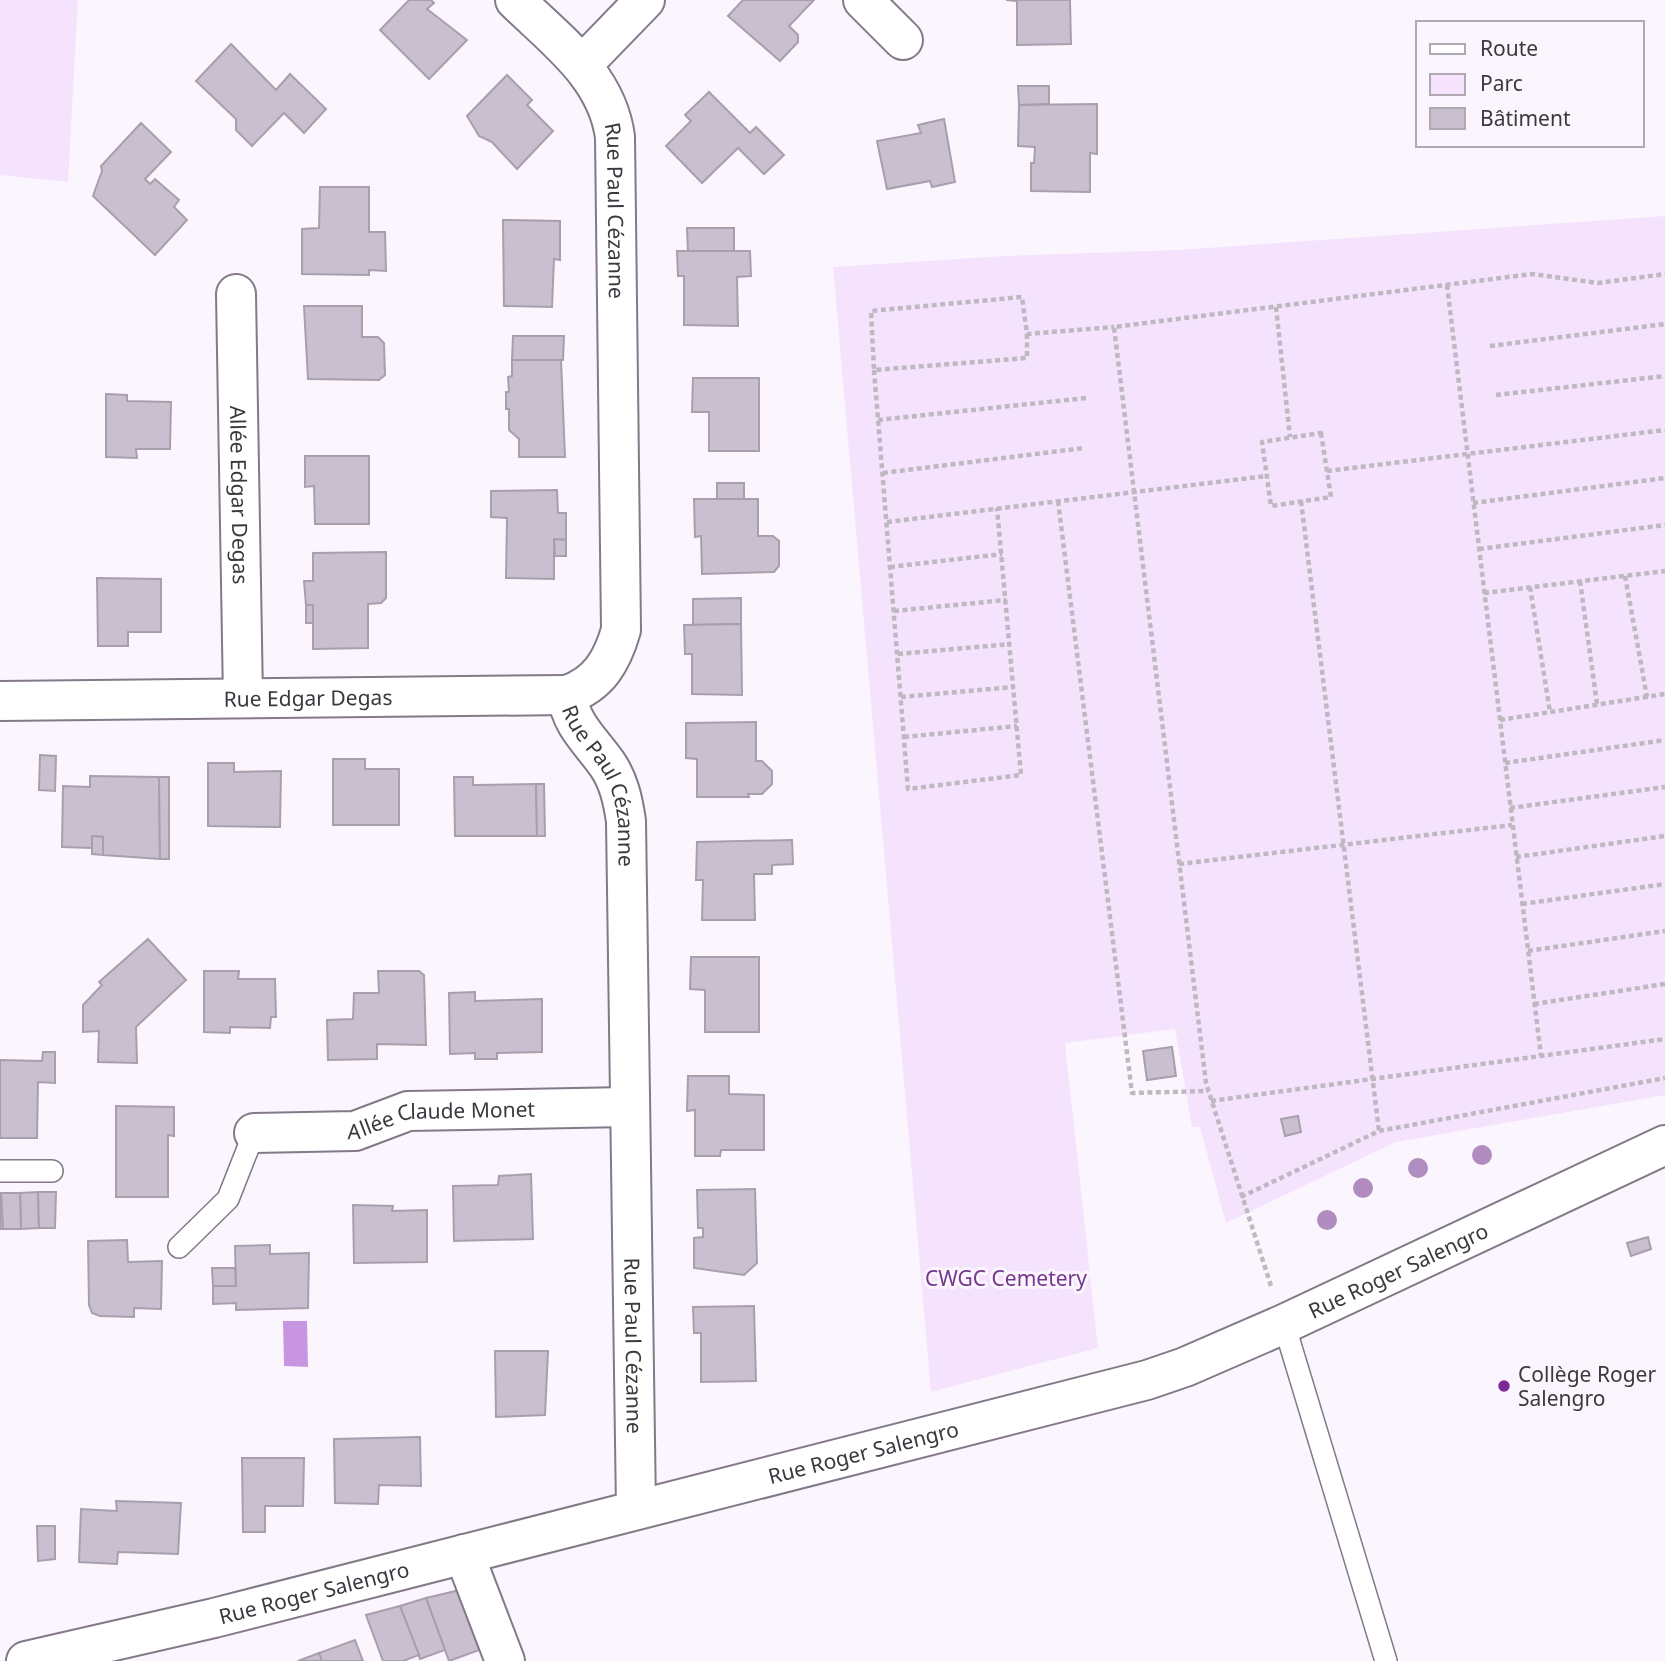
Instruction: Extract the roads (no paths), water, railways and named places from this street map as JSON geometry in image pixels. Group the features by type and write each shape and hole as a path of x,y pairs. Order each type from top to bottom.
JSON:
{"street":[{"name":"Rue Paul Cézanne","path":"515,0 582,65 606,100 615,136 621,630 611,661 601,674 590,684 566,695 569,711 578,728 617,781 626,821 628,1107 636,1509"},
{"path":"582,65 645,0"},
{"path":"863,0 903,40"},
{"name":"Allée Edgar Degas","path":"236,293 243,698"},
{"name":"Rue Edgar Degas","path":"0,701 566,695"},
{"name":"Allée Claude Monet","path":"254,1133 355,1131 408,1111 628,1107"},
{"name":"Rue Roger Salengro","path":"26,1661 214,1618 1147,1380 1185,1367 1284,1324 1665,1145"},
{"path":"464,1554 505,1661"}],"lane":[{"path":"179,1247 228,1199 254,1133"},
{"path":"0,1171 52,1171"},
{"path":"1284,1324 1386,1661"}],"place":[{"name":"Collège Roger Salengro","path":"1504,1386"}],"park label":[{"name":"CWGC Cemetery","path":"1006,1278"}]}
